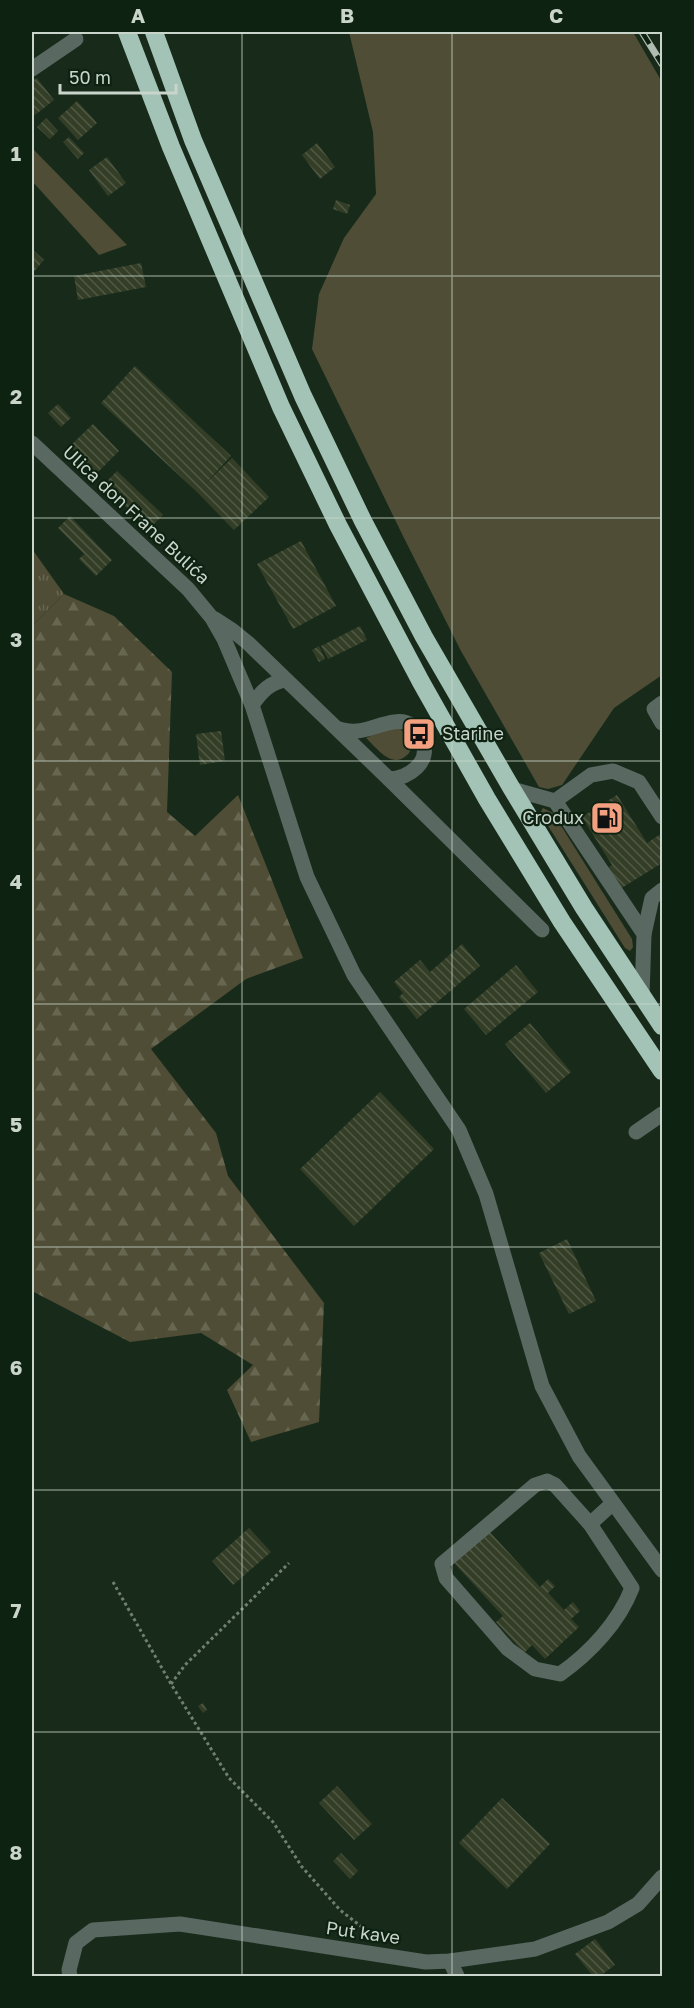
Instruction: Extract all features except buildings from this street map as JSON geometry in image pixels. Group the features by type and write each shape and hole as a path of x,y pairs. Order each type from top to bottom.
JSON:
{"highway":[{"path":"127,32 171,147 280,407 339,525 400,643 510,837 562,922 663,1071"},
{"path":"154,32 193,140 303,396 363,521 424,637 512,789 584,908 642,996 659,1016"}],"street":[{"path":"32,69 76,39"},
{"name":"Ulica don Frane Bulića","path":"32,443 188,589 212,618"},
{"path":"212,618 232,630 338,729 542,930"},
{"path":"212,618 224,639 252,705 307,877 354,975 459,1130 486,1194 542,1386 579,1456 663,1570"},
{"path":"252,705 268,687 277,681 286,680"},
{"path":"663,703 654,709 663,723"},
{"path":"338,729 356,731 401,721 412,725 424,745 424,755 419,767 399,778 389,779"},
{"path":"555,801 591,776 614,771 639,782 663,817"},
{"path":"512,789 555,801 644,934"},
{"path":"642,996 644,934 652,898 663,890"},
{"path":"636,1132 663,1114"},
{"path":"546,1481 555,1485 590,1524 632,1588 626,1603 597,1642 571,1666 560,1674 535,1669 508,1649 483,1622 446,1578 442,1564 535,1485 546,1481"},
{"path":"590,1524 613,1503"},
{"name":"Put kave","path":"70,1977 69,1970 76,1943 93,1930 180,1924 426,1962 450,1961 535,1949 608,1922 638,1904 663,1876"},
{"path":"450,1961 457,1977"}],"path":[{"path":"171,1684 185,1665 289,1563"},
{"path":"113,1582 171,1684 229,1778 273,1822 302,1867 340,1910 381,1942"}],"green space":[{"path":"349,32 633,32 662,82 662,675 614,708 562,785 548,789 539,787 461,651 312,349 319,294 344,238 376,194 373,132"},
{"path":"32,148 127,245 99,255 32,181"},
{"path":"32,549 64,594 32,626"},
{"path":"64,594 114,616 172,672 167,812 195,836 238,795 303,958 246,979 151,1049 216,1133 228,1176 324,1303 319,1422 251,1442 227,1390 253,1365 201,1333 130,1342 32,1291 32,626"},
{"path":"390,728 399,728 410,738 410,750 400,759 395,760 384,755 366,738"},
{"path":"543,808 553,813 632,939 633,947 630,951 625,948 540,813"}],"railway":[{"path":"642,32 662,64"}],"place":[{"name":"Starine","path":"419,734"},
{"name":"Crodux","path":"607,818"}]}
